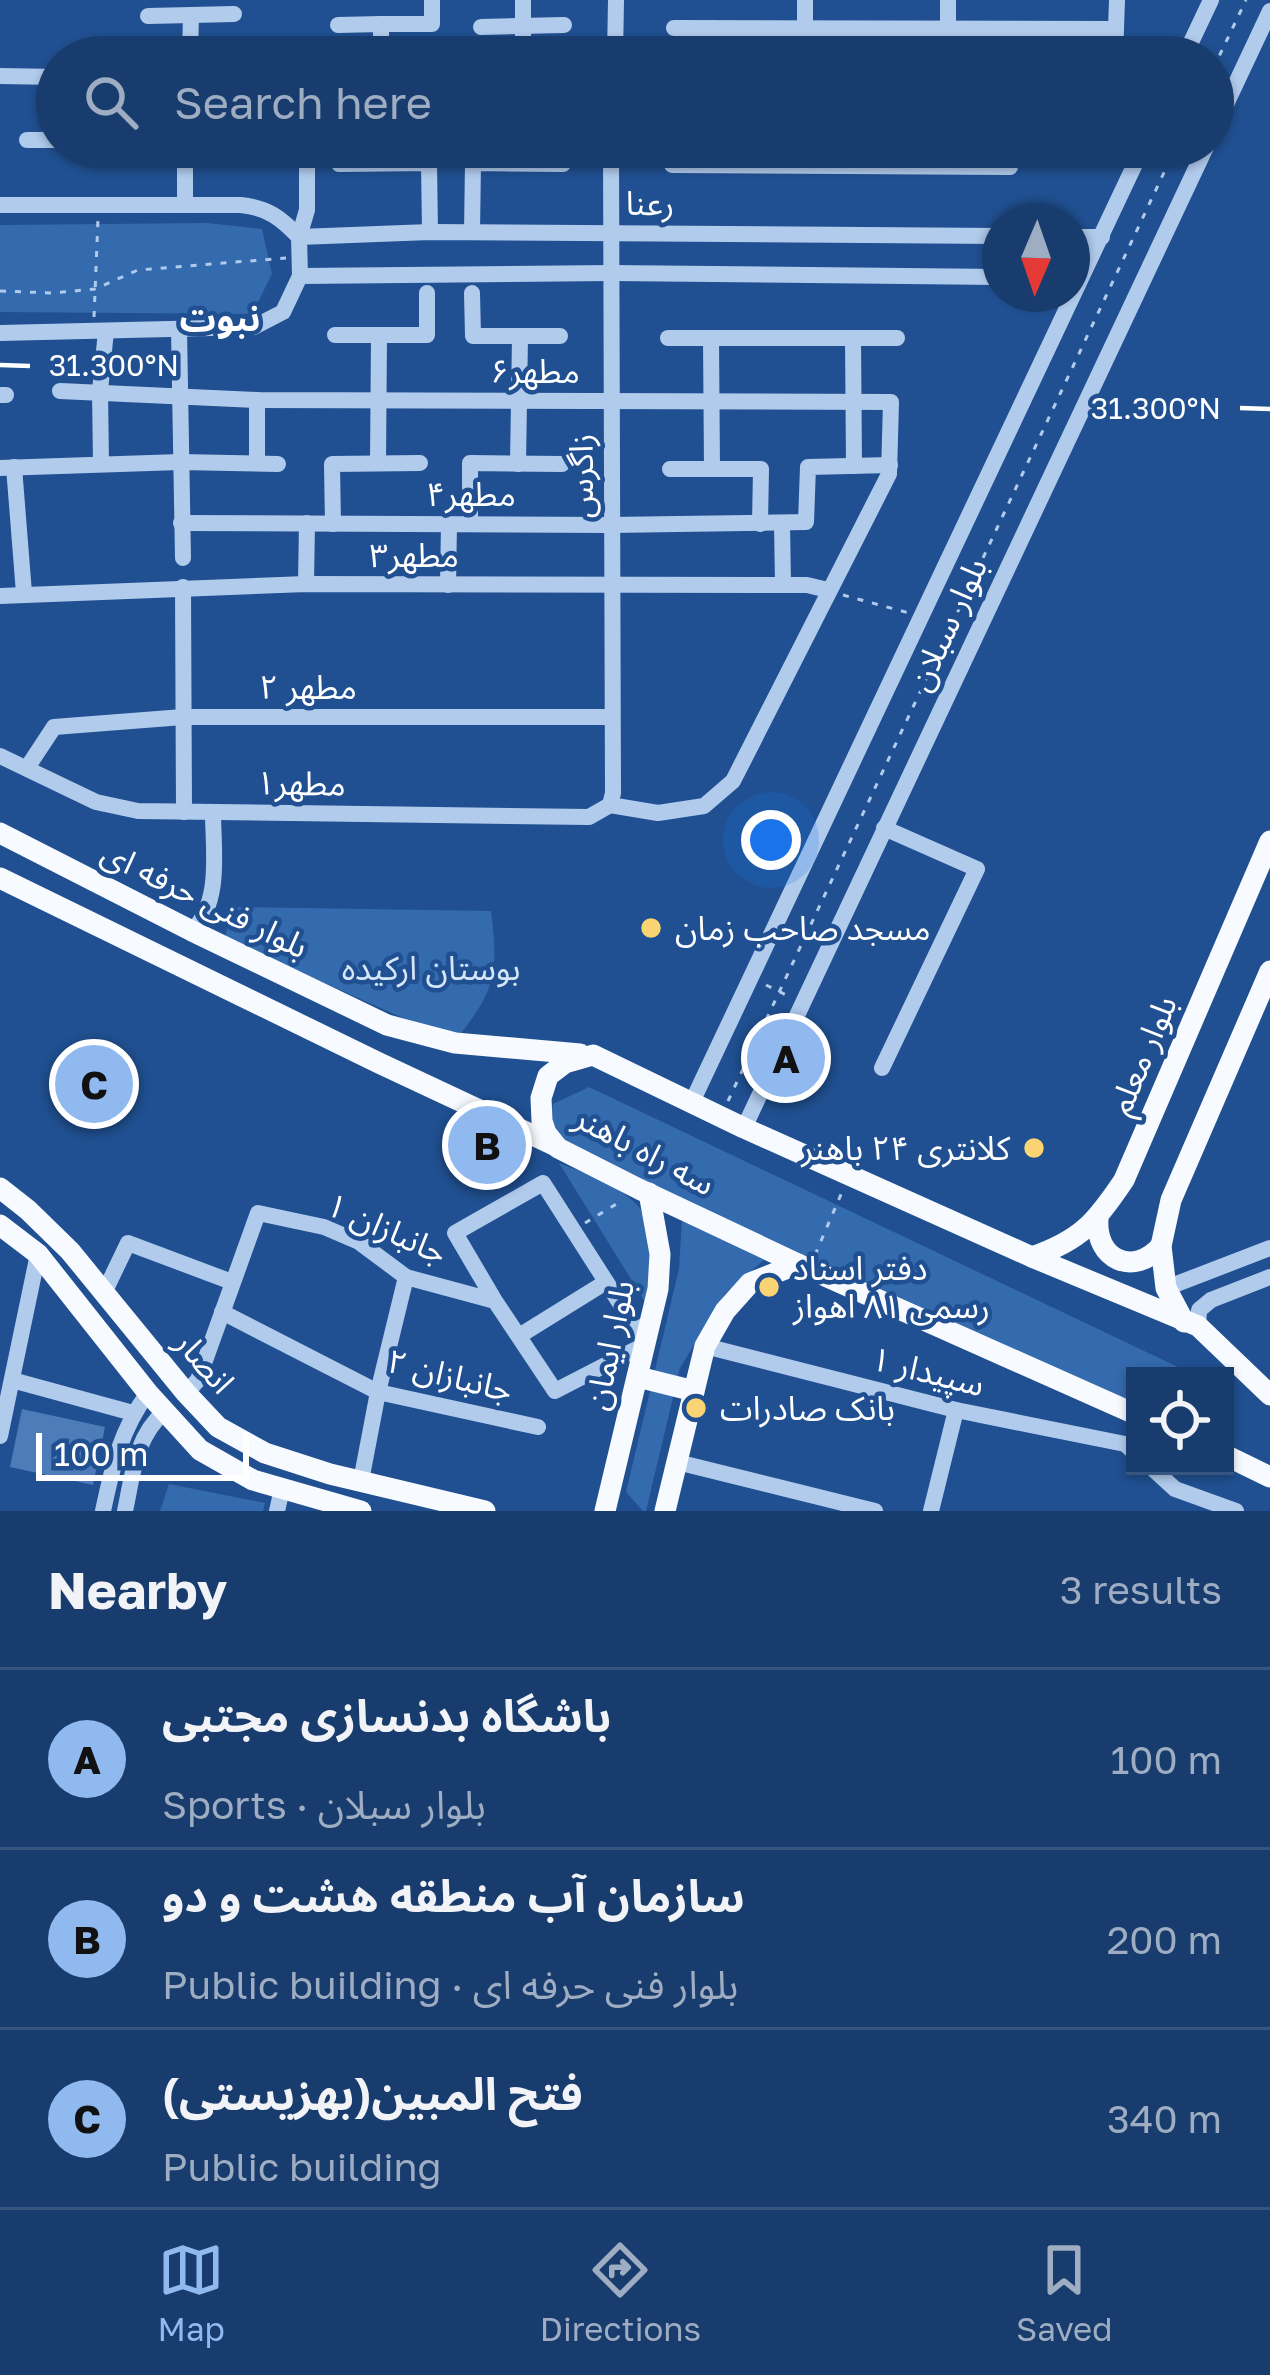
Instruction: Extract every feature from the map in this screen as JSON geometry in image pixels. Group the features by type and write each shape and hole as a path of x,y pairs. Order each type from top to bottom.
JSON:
{"main road":[{"name":"بلوار فنی حرفه ای","path":"0,833 387,1024 455,1043 593,1055"},
{"name":"بلوار معلم","path":"1032,1257 1061,1247 1098,1219 1124,1180 1270,841"},
{"path":"0,878 558,1148"},
{"path":"1191,1324 1166,1288 1161,1246 1171,1200 1270,971"},
{"name":"سه راه باهنر","path":"1126,1410 803,1266 558,1148 542,1121 548,1076 565,1063 593,1055 744,1128 1191,1324 1270,1395"},
{"name":"انصار","path":"0,1188 70,1250 218,1427 265,1454 485,1511"},
{"name":"بلوار ایمان","path":"605,1511 658,1288 660,1254 644,1191"},
{"path":"1098,1219 1100,1242 1116,1259 1138,1262 1161,1246"},
{"name":"انصار","path":"0,1225 38,1254 148,1393 200,1450 279,1500 361,1511"},
{"path":"665,1511 705,1346 725,1311 751,1282 803,1266"},
{"path":"148,1393 167,1371"},
{"path":"638,1377 694,1391"},
{"path":"164,1412 186,1394"},
{"path":"1234,1459 1270,1477"}],"street":[{"path":"338,25 432,24 433,0"},
{"path":"523,0 523,36"},
{"path":"615,36 616,0"},
{"path":"805,0 805,28"},
{"path":"948,0 948,29"},
{"path":"1116,36 1117,0"},
{"path":"1194,36 1211,0"},
{"path":"1234,87 1270,11"},
{"path":"148,16 234,14"},
{"path":"190,36 191,15"},
{"path":"381,24 381,36"},
{"path":"481,27 564,25"},
{"path":"674,28 1116,29"},
{"path":"712,28 712,36"},
{"path":"1008,29 1008,36"},
{"path":"0,76 36,77"},
{"path":"27,140 36,140"},
{"path":"185,168 185,204"},
{"path":"0,333 254,327 283,312 300,267 308,168"},
{"path":"429,168 430,232"},
{"path":"472,232 473,168"},
{"name":"زاگرس","path":"610,805 611,168"},
{"name":"بلوار سبلان","path":"1090,260 1133,168"},
{"name":"بلوار سبلان","path":"744,1128 795,1035 802,1003 1196,168"},
{"path":"0,205 260,207 280,217 299,236"},
{"name":"رعنا","path":"299,236 430,232 982,236"},
{"path":"1090,237 1102,237"},
{"path":"300,267 982,277"},
{"path":"335,335 427,335 427,293"},
{"path":"472,293 472,336 560,336"},
{"name":"بلوار سبلان","path":"692,1102 1064,312"},
{"path":"179,329 183,558"},
{"path":"100,331 101,464"},
{"path":"378,464 379,335"},
{"path":"518,464 520,337"},
{"path":"668,338 897,338"},
{"path":"711,338 712,469"},
{"path":"853,338 854,466"},
{"name":"مطهر۶","path":"60,391 256,400 891,402 890,465"},
{"path":"256,400 256,464"},
{"path":"333,524 332,464 420,463"},
{"path":"470,524 470,463 562,464"},
{"path":"24,593 7,467 278,464"},
{"path":"783,585 782,523 806,522 808,466 890,465"},
{"name":"مطهر۱","path":"0,756 96,802 138,812 589,817 610,805 658,813 704,806 734,781 890,465"},
{"path":"670,470 760,469 760,524"},
{"name":"مطهر۴","path":"181,523 782,523"},
{"path":"306,584 307,524"},
{"path":"448,585 449,524"},
{"name":"مطهر۳","path":"0,596 306,584 783,585 827,590"},
{"path":"183,587 184,812"},
{"name":"مطهر ۲","path":"27,768 54,728 183,717 612,717"},
{"path":"192,931 209,904 213,812"},
{"path":"882,1068 977,869 884,829"},
{"path":"543,1184 574,1231 646,1344 555,1391 454,1233 543,1184"},
{"name":"جانبازان ۱","path":"232,1282 258,1213 324,1227 358,1242 406,1277 495,1301"},
{"path":"104,1293 128,1243 232,1282 198,1380 186,1394"},
{"path":"1166,1288 1270,1248"},
{"path":"0,1436 38,1254"},
{"path":"361,1481 406,1277"},
{"path":"1191,1324 1211,1300 1270,1277"},
{"path":"519,1336 606,1282"},
{"name":"جانبازان ۲","path":"222,1312 377,1392 538,1427"},
{"path":"0,1326 22,1332"},
{"name":"سپیدار ۱","path":"705,1346 956,1410 1126,1444"},
{"path":"11,1380 134,1413"},
{"path":"103,1511 114,1456 148,1393"},
{"path":"931,1511 956,1410"},
{"path":"125,1511 139,1449 150,1425 164,1412"},
{"path":"676,1462 875,1511"},
{"path":"322,1507 330,1474"},
{"path":"1160,1475 1175,1489 1236,1511"},
{"path":"1170,1511 1175,1489"}],"path":[{"path":"1229,36 1246,0"},
{"path":"721,1117 1166,168"},
{"path":"99,204 95,289 100,331"},
{"path":"0,290 95,289 138,270 300,267"},
{"path":"827,590 923,616"},
{"path":"752,978 802,1003"},
{"path":"803,1266 850,1174"},
{"path":"574,1231 644,1191"}],"green space":[{"path":"207,223 262,229 272,274 252,314 0,312 0,225"},
{"name":"بوستان ارکیده","path":"231,907 491,911 491,981 479,1008 455,1041 225,939"},
{"path":"589,1087 1178,1367 1126,1367 1126,1409 562,1142 550,1123 553,1104"},
{"path":"559,1163 625,1194 648,1220 655,1257 647,1305"},
{"path":"682,1221 766,1258 725,1294 680,1368 643,1511 626,1492 679,1269"},
{"path":"169,1484 265,1503 263,1511 160,1511"}],"building":[{"path":"22,1409 105,1427 93,1485 10,1467"}],"place":[{"name":"مسجد صاحب زمان","path":"651,928"},
{"name":"باشگاه بدنسازی مجتبی","path":"786,1058"},
{"name":"فتح المبین(بهزیستی)","path":"94,1084"},
{"name":"سازمان آب منطقه هشت و دو","path":"487,1145"},
{"name":"کلانتری ۲۴ باهنر","path":"1034,1148"},
{"name":"دفتر اسناد رسمی ۸۱ اهواز","path":"769,1287"},
{"name":"بانک صادرات","path":"696,1408"}],"district":[{"name":"نبوت","path":"220,318"}]}
